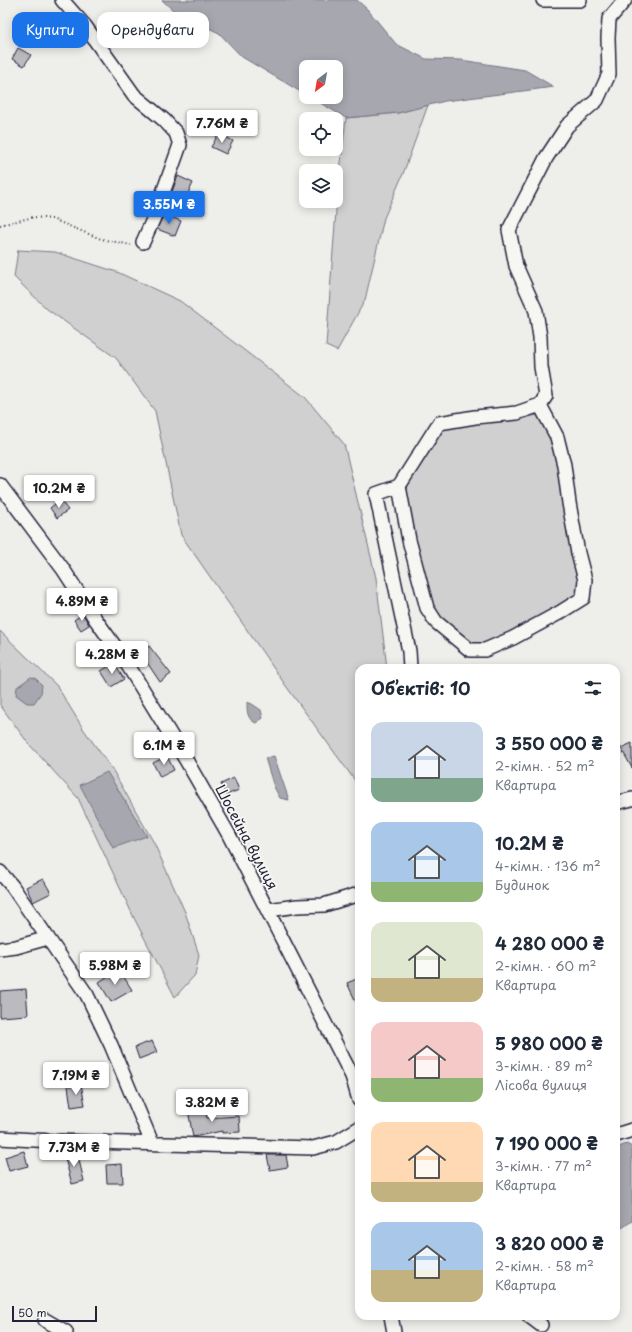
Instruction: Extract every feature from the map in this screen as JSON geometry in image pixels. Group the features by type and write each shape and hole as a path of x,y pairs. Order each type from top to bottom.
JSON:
{"street":[{"path":"62,0 73,10 85,26 134,96 164,120 176,133 180,145 155,215 143,242"},
{"path":"543,0 580,0"},
{"path":"410,664 409,651 395,579 376,494 399,486 439,423 475,416 517,413 540,405 546,396 541,367 540,337 536,310 516,266 509,230 546,158 566,126 597,100 609,74 609,19 625,0"},
{"path":"399,486 409,540 427,608 436,622 470,650 485,650 512,638 559,613 584,598 585,580 573,524 564,465 556,437 540,405"},
{"name":"Шосейна вулиця","path":"0,485 63,569 124,660 186,760 229,835 268,910 352,1076 355,1086"},
{"path":"620,802 632,799"},
{"path":"0,872 12,886 87,995 111,1044 152,1143"},
{"path":"268,910 297,906 324,905 355,895"},
{"path":"0,948 16,947 48,938"},
{"path":"0,1138 52,1141 313,1148 336,1142 355,1130"},
{"path":"620,1134 632,1130"},
{"path":"45,1320 66,1332"},
{"path":"392,1320 394,1332"},
{"path":"534,1320 541,1325"}],"path":[{"path":"0,225 34,217 52,219 101,239 132,245 143,242"}],"shaded area":[{"path":"162,0 357,0 368,10 396,44 426,59 461,60 525,70 554,87 445,101 398,113 346,118 343,116 343,112 336,112 322,104 343,104 343,60 299,60 299,91 242,57 219,33 209,28 209,12 174,11"},
{"path":"428,105 403,174 384,218 365,300 337,351 326,346 336,208 343,208 343,164 341,164 342,156 343,156 346,118 398,113"},
{"path":"18,250 55,252 117,272 180,301 305,397 344,444 376,578 387,664 355,664 355,781 286,686 181,535 155,411 116,358 47,309 14,277"},
{"path":"538,415 554,444 580,584 578,596 535,623 483,645 471,644 446,625 432,608 418,555 407,491 408,484 442,428 478,420 521,418"},
{"path":"0,631 57,686 84,730 112,769 154,843 185,912 199,955 195,975 175,997 135,920 78,798 28,743 0,705"},
{"path":"31,677 35,678 42,685 41,693 34,703 27,703 16,695 17,687"},
{"path":"247,702 261,710 263,718 256,723 248,715"},
{"path":"274,756 289,800 280,798 274,787 265,758"},
{"path":"107,772 147,836 113,848 80,785"},
{"path":"627,1144 632,1147 632,1221 620,1229 620,1147"}],"building":[{"path":"18,48 31,55 24,66 12,59"},
{"path":"219,133 233,141 226,154 211,147"},
{"path":"178,176 193,183 185,200 171,194"},
{"path":"164,214 181,221 175,236 157,229"},
{"path":"60,500 68,510 57,518 50,508"},
{"path":"57,594 64,604 55,611 48,601"},
{"path":"83,614 89,625 81,630 74,620"},
{"path":"149,646 171,674 160,682 140,652"},
{"path":"114,663 124,679 111,687 101,671"},
{"path":"632,743 632,768 621,748"},
{"path":"167,756 174,770 160,777 153,763"},
{"path":"234,778 239,790 226,795 221,784"},
{"path":"43,879 51,893 33,902 26,887"},
{"path":"119,969 132,990 111,1002 99,982"},
{"path":"355,980 355,1000 347,983"},
{"path":"26,989 28,1015 0,1017 0,991"},
{"path":"152,1041 157,1052 139,1059 135,1047"},
{"path":"81,1084 85,1105 71,1107 68,1086"},
{"path":"205,1106 207,1118 239,1116 240,1132 222,1133 222,1131 193,1137 188,1110"},
{"path":"24,1151 28,1166 9,1171 5,1157"},
{"path":"77,1152 84,1181 72,1184 64,1155"},
{"path":"267,1155 286,1155 288,1167 270,1170"},
{"path":"122,1164 123,1183 107,1183 106,1165"}]}
